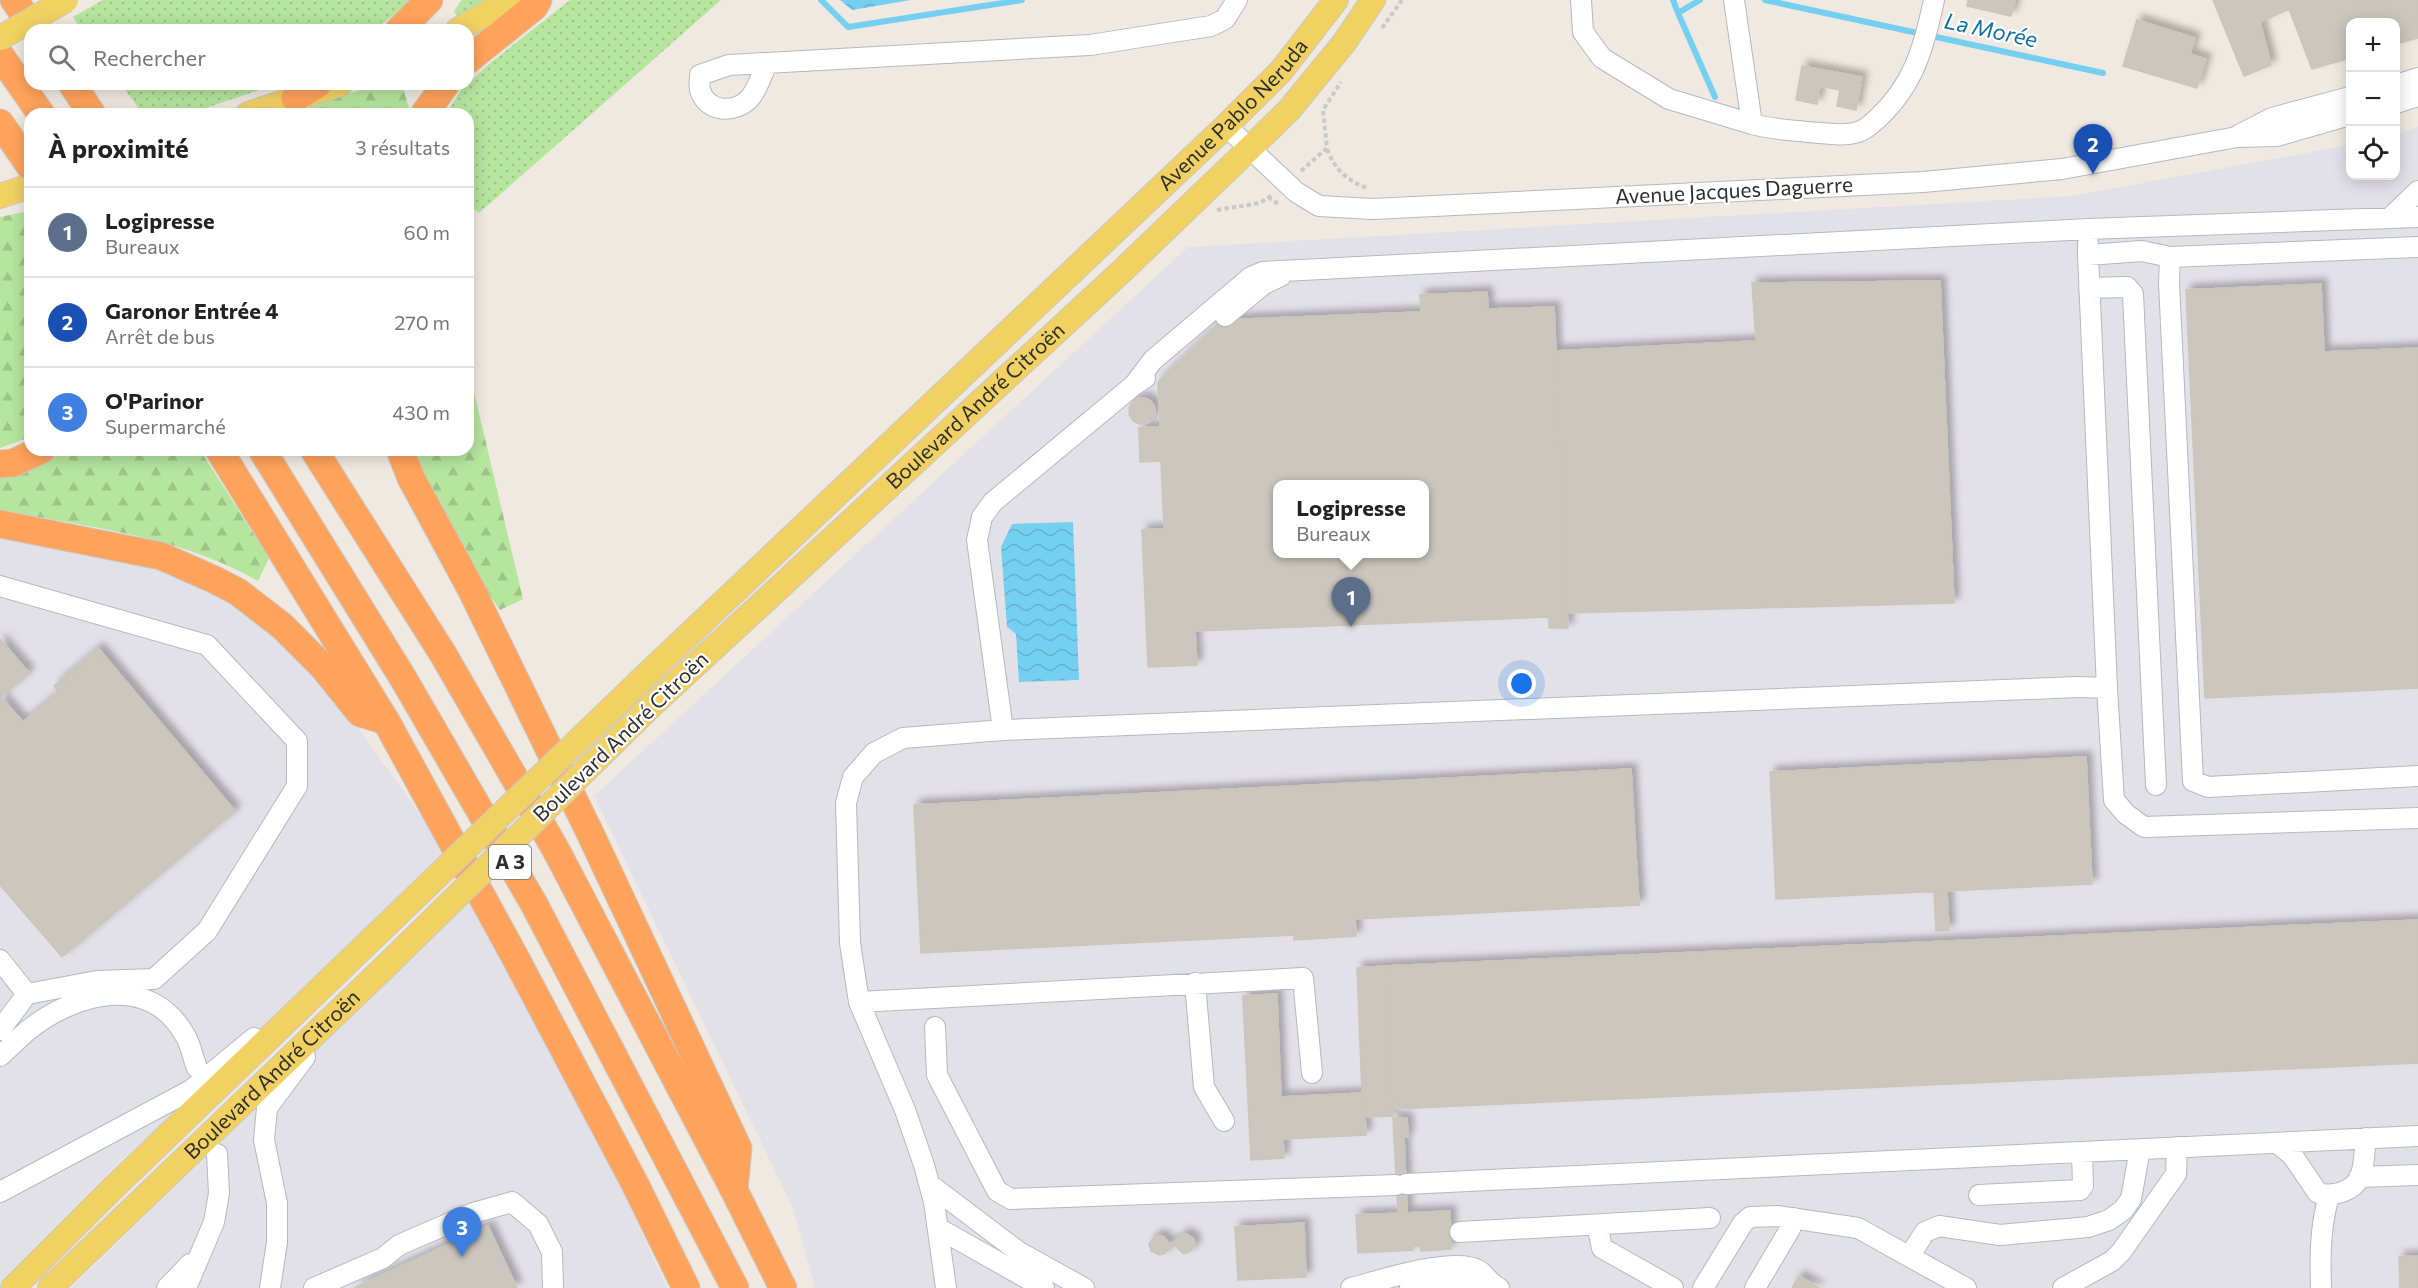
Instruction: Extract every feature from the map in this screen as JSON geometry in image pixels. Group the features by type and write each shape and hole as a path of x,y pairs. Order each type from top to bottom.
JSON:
{"highway":[{"path":"14,0 31,24"},
{"path":"43,0 52,14 51,24"},
{"path":"405,24 429,0"},
{"path":"474,55 534,7 538,0"},
{"path":"0,55 24,90"},
{"path":"24,90 37,108"},
{"path":"76,90 88,108"},
{"path":"295,98 308,90"},
{"path":"428,108 442,90"},
{"path":"0,123 24,157"},
{"path":"0,464 13,463 28,456"},
{"path":"223,456 386,721 635,1184 686,1288"},
{"name":"A 3","path":"266,456 403,678 534,904 735,1288"},
{"name":"A 3","path":"318,456 443,654 550,840 783,1288"},
{"path":"402,456 411,478 470,587 590,833 738,1148 734,1190"},
{"path":"0,524 160,556 215,580 238,592 282,626 323,667 360,713 386,721"}],"main road":[{"path":"24,24 66,0"},
{"path":"468,24 509,0"},
{"name":"Avenue Pablo Neruda","path":"1124,224 1281,71 1336,0"},
{"name":"Avenue Pablo Neruda","path":"1174,220 1289,110 1337,52 1373,0"},
{"path":"0,38 24,24"},
{"path":"266,108 321,90"},
{"path":"0,196 24,188"},
{"name":"Boulevard André Citroën","path":"50,1288 390,962 651,706 1174,220"},
{"name":"Boulevard André Citroën","path":"12,1288 640,681 1124,224"}],"street":[{"path":"767,64 1090,45 1211,26 1225,19 1237,0"},
{"path":"1581,0 1583,32 1602,58 1669,99 1766,128 1846,135 1859,132 1888,109 1910,78 1923,50 1934,0"},
{"path":"1734,0 1752,124"},
{"path":"2400,100 2414,88"},
{"name":"Avenue Jacques Daguerre","path":"2236,136 2272,118 2346,98"},
{"name":"Avenue Jacques Daguerre","path":"1226,126 1296,192 1319,206 1373,209 1923,182 2062,169 2236,136 2277,136 2346,116"},
{"path":"2390,218 2418,191"},
{"path":"1003,730 980,635 977,540 982,517 993,502 1134,385 1153,360 1251,277 1263,272 2088,230 2418,217"},
{"path":"2088,230 2107,688 2114,800 2126,814 2144,827 2418,818"},
{"path":"2088,255 2142,251 2170,257 2418,247"},
{"path":"2170,257 2169,283 2193,781 2208,787 2418,777"},
{"path":"2090,288 2127,288 2133,294 2156,785"},
{"path":"0,586 207,645 297,741 297,786 207,931 154,979 97,981 27,994 0,1030"},
{"path":"946,1288 929,1184 905,1110 859,1002 850,943 846,803 853,777 874,753 903,738 1003,730 2079,687 2107,688"},
{"path":"0,960 27,994"},
{"path":"3,1191 191,1090 336,973"},
{"path":"859,1002 1303,978 1312,1073"},
{"path":"270,1288 278,1242 277,1203 264,1140 267,1108 288,1077 369,981"},
{"path":"1195,983 1204,1087 1224,1121"},
{"path":"0,1056 29,1030 67,1006 107,994 137,995 165,1010 186,1037 197,1068"},
{"path":"935,1027 937,1075 997,1191 1011,1199 1401,1184 2418,1136"},
{"path":"2360,1178 2366,1138"},
{"path":"2277,1143 2292,1155 2318,1193 2329,1196 2345,1191 2360,1178 2418,1175"},
{"path":"2062,1288 2112,1261 2121,1252 2176,1174 2177,1147"},
{"path":"1910,1255 1925,1232 1939,1226 2000,1235 2088,1227 2109,1220 2123,1210 2131,1199 2140,1149"},
{"path":"1979,1195 2080,1190 2084,1186 2082,1152"},
{"path":"186,1288 214,1222 219,1193 217,1154"},
{"path":"929,1184 1019,1252 1084,1288"},
{"path":"2321,1288 2320,1259 2323,1218 2329,1196"},
{"path":"314,1288 383,1258 399,1245 472,1213 512,1202 538,1224 552,1252 553,1288"},
{"path":"1703,1288 1743,1223 1750,1217 1794,1218 1858,1228 1966,1288"},
{"path":"1460,1232 1710,1218"},
{"path":"1755,1288 1794,1218"},
{"path":"1597,1225 1602,1248 1673,1288"},
{"path":"938,1228 1044,1288"},
{"path":"167,1288 175,1282 204,1246"},
{"path":"1351,1288 1425,1269 1458,1265 1479,1270 1494,1285"},
{"path":"1410,1288 1455,1281 1479,1287 1494,1285"}],"path":[{"path":"1327,148 1330,158 1340,172 1354,183 1370,190"}],"shaded area":[{"path":"2418,127 2418,1288 815,1288 793,1208 594,796 1188,247 2072,196 2346,146 2346,180 2400,180 2400,133"},
{"path":"0,539 151,568 219,592 311,663 436,836 444,853 188,1100 116,1165 0,1282"},
{"path":"470,901 621,1187 667,1288 71,1288"}],"green space":[{"path":"103,0 411,0 382,24 78,24 73,17"},
{"path":"462,0 486,0 458,19 454,11"},
{"path":"570,0 721,0 479,213 474,209 474,108 450,108 461,90 474,90 474,78"},
{"path":"125,90 259,90 206,108 139,108"},
{"path":"361,90 404,90 409,108 302,108"},
{"path":"24,212 24,439 0,448 0,217"},
{"path":"474,392 523,599 500,610 451,533 429,491 414,456 474,456"},
{"path":"56,456 204,456 269,558 258,581 197,553 165,543 100,528 0,510 0,476 14,475"}],"water":[{"path":"840,0 911,0 852,10"},
{"path":"1073,522 1079,680 1019,682 1016,634 1007,627 1001,547 1012,524"}],"building":[{"path":"1968,0 2015,0 2011,16 1967,6"},
{"path":"2213,0 2418,0 2418,38 2400,43 2400,18 2346,18 2346,59 2312,69 2289,9 2260,22 2271,65 2244,76"},
{"path":"2137,20 2195,38 2190,54 2206,59 2197,88 2123,66"},
{"path":"1802,66 1862,77 1856,110 1837,106 1840,90 1820,86 1817,104 1796,100"},
{"path":"1940,281 1954,603 1567,613 1556,351 1756,341 1752,283"},
{"path":"2321,284 2324,352 2418,348 2418,688 2205,698 2186,290"},
{"path":"1487,292 1488,309 1554,307 1568,628 1549,628 1549,617 1195,631 1197,665 1148,667 1142,530 1164,529 1161,461 1140,462 1139,428 1160,427 1158,382 1222,320 1421,312 1420,295"},
{"path":"1142,398 1151,402 1155,411 1151,420 1142,424 1133,420 1129,411 1133,402"},
{"path":"0,639 29,673 1,697 23,722 104,655 235,811 62,957 0,885"},
{"path":"98,648 104,655 59,692 54,686"},
{"path":"2086,757 2092,884 1776,899 1770,772"},
{"path":"1631,769 1639,905 1355,919 1356,936 1294,940 1294,935 921,953 914,805"},
{"path":"1947,891 1949,930 1936,931 1934,892"},
{"path":"2418,920 2418,1063 1392,1109 1386,966"},
{"path":"1386,966 1393,1116 1365,1117 1357,968"},
{"path":"1277,994 1277,998 1243,999 1243,996"},
{"path":"1277,998 1281,1097 1364,1093 1366,1135 1283,1139 1284,1158 1251,1160 1243,999"},
{"path":"1393,1118 1407,1118 1408,1137 1394,1138"},
{"path":"1404,1137 1407,1213 1398,1213 1394,1138"},
{"path":"1450,1211 1451,1249 1421,1251 1420,1246 1413,1246 1413,1250 1358,1253 1356,1215"},
{"path":"1304,1223 1306,1277 1238,1280 1235,1227"},
{"path":"488,1226 517,1288 354,1288"},
{"path":"1183,1234 1194,1239 1195,1246 1191,1251 1184,1254 1175,1246 1169,1246 1166,1253 1160,1255 1151,1251 1149,1244 1155,1236 1163,1236 1169,1243 1174,1242"},
{"path":"2418,1256 2418,1288 2400,1288 2399,1257"},
{"path":"1799,1276 1819,1288 1792,1288"}],"waterway":[{"name":"La Morée","path":"821,0 848,27 1022,0"},
{"name":"La Morée","path":"1673,0 1678,13 1700,0"},
{"name":"La Morée","path":"1765,0 2103,73"},
{"name":"La Morée","path":"1678,13 1715,97"}],"place":[{"name":"Garonor Entrée 4","path":"2093,174"},
{"name":"Logipresse","path":"1351,627"},
{"name":"O'Parinor","path":"462,1257"}]}
